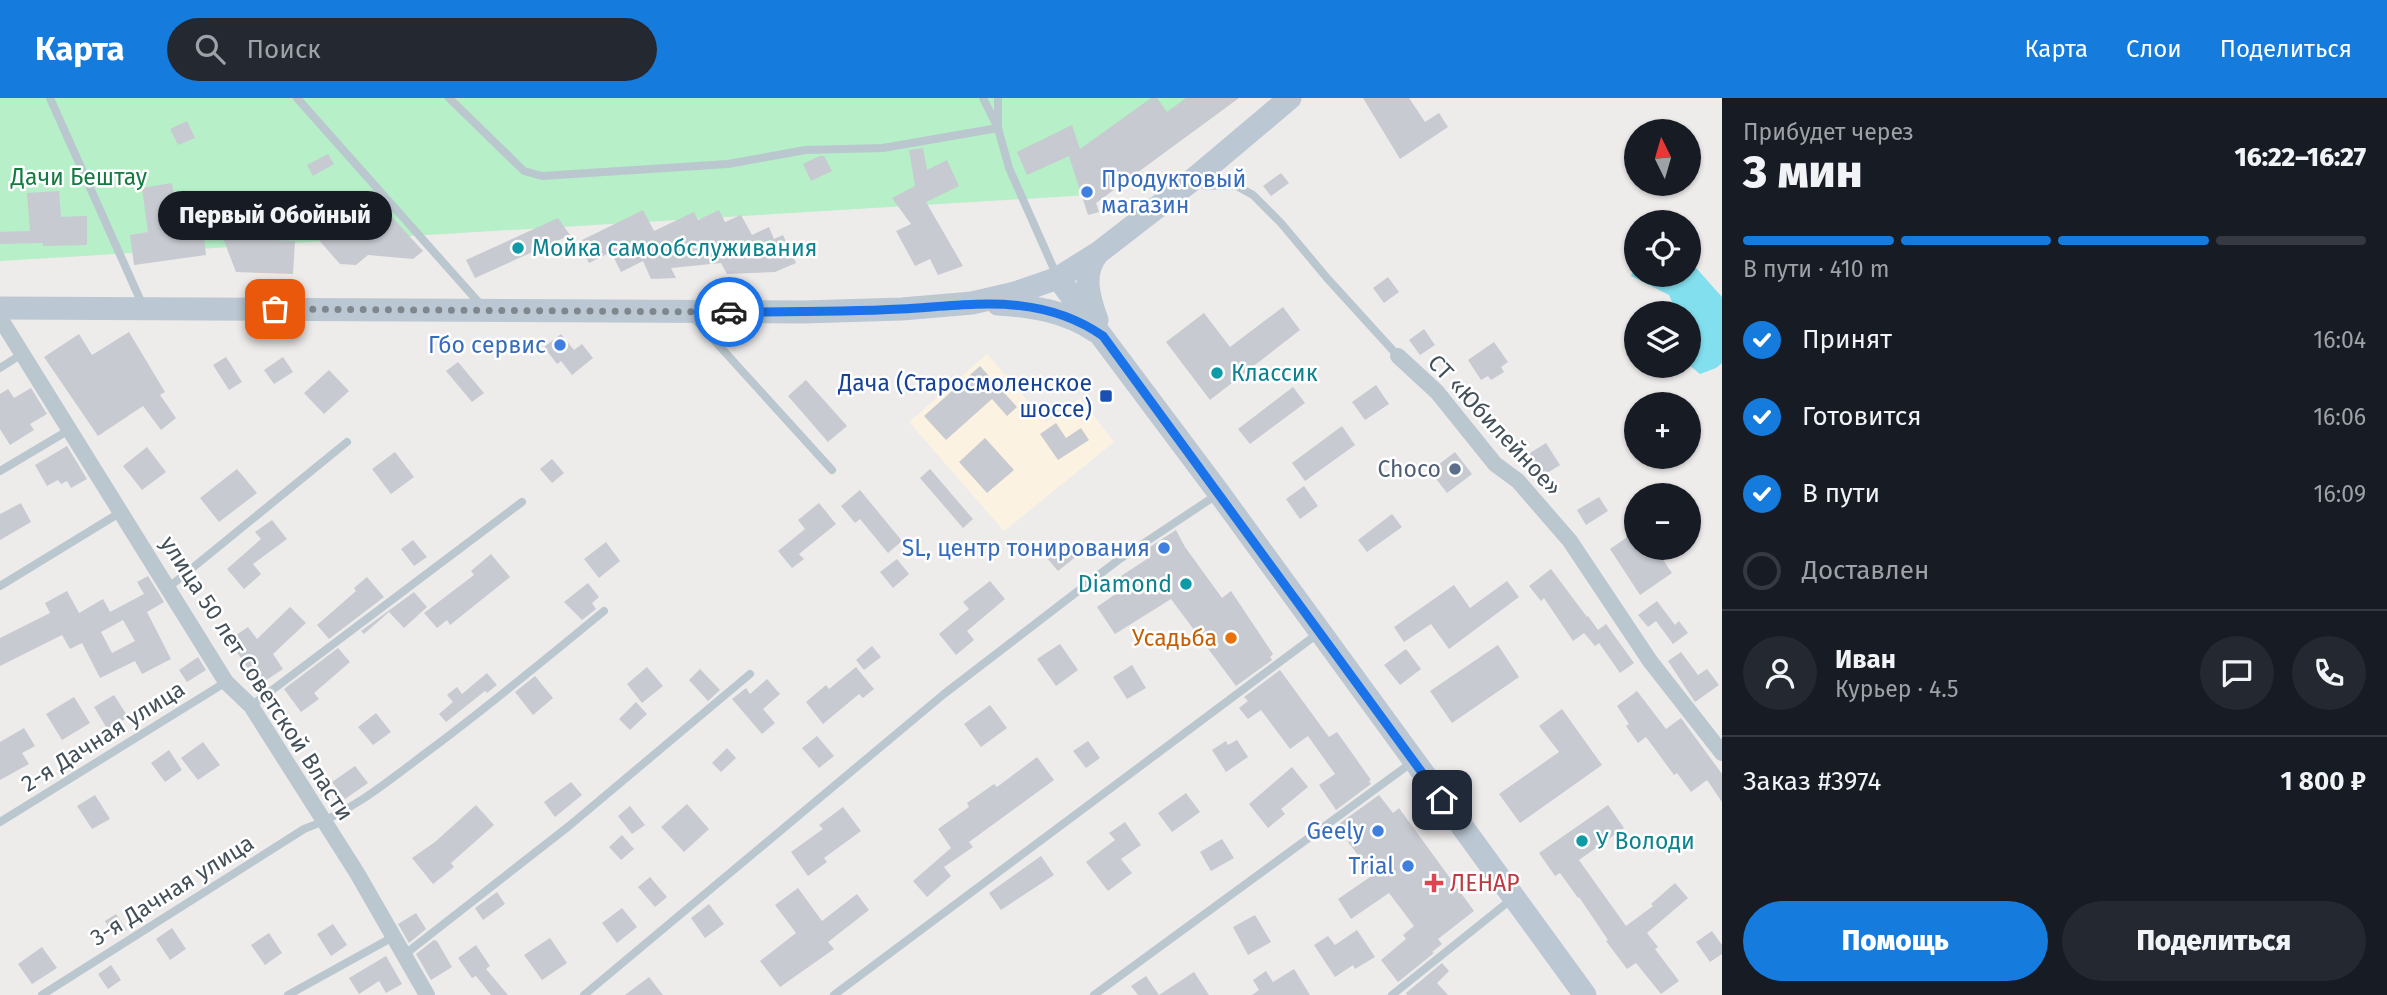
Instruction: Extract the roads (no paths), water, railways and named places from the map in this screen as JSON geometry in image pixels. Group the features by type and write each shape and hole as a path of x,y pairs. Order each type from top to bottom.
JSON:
{"main road":[{"path":"972,303 1015,293 1058,278 1098,253 1195,178 1290,98"},
{"path":"1098,253 1088,268 1088,287 1103,336"},
{"path":"1058,278 1219,493 1585,995"},
{"path":"0,308 688,312 902,309 972,303 1028,306 1065,315 1084,323 1103,336"}],"street":[{"name":"улица 50 лет Советской Власти","path":"0,318 226,682 251,706 357,873 427,995"},
{"name":"СТ «Юбилейное»","path":"1398,356 1437,392 1495,464 1518,481 1570,541 1650,661 1722,753"}],"lane":[{"path":"50,98 144,309"},
{"path":"297,98 485,310"},
{"path":"449,98 524,171 542,176 728,164 805,150 883,148 998,128"},
{"path":"983,98 998,128 1009,168 1058,278"},
{"path":"998,98 998,128"},
{"name":"СТ «Юбилейное»","path":"1195,178 1205,186 1235,185 1253,195 1398,356"},
{"path":"688,312 832,470"},
{"path":"0,368 22,355"},
{"path":"0,471 69,430"},
{"path":"169,587 347,442"},
{"path":"584,995 944,694 1117,561 1219,493"},
{"path":"251,706 522,502"},
{"path":"0,586 121,512"},
{"name":"3-я Дачная улица","path":"42,995 304,829 324,822 382,786 482,710 604,611"},
{"path":"834,995 1320,631"},
{"path":"404,955 569,826 750,674"},
{"name":"2-я Дачная улица","path":"0,822 226,682"},
{"path":"1094,995 1414,761"},
{"path":"1392,995 1513,898"},
{"path":"288,995 393,937"}],"water":[{"path":"1701,273 1722,297 1722,363 1716,368 1701,374 1701,301 1672,301 1669,295 1653,287 1701,287"}],"place":[{"name":"Продуктовый магазин","path":"1087,192"},
{"name":"Мойка самообслуживания","path":"518,248"},
{"name":"Первый Обойный","path":"275,309"},
{"name":"Гбо cервис","path":"560,345"},
{"name":"Классик","path":"1217,373"},
{"name":"Дача (Старосмоленское шоссе)","path":"1106,396"},
{"name":"Choco","path":"1455,469"},
{"name":"SL, центр тонирования","path":"1164,548"},
{"name":"Diamond","path":"1186,584"},
{"name":"Усадьба","path":"1231,638"},
{"name":"Geely","path":"1378,831"},
{"name":"У Володи","path":"1582,841"},
{"name":"Trial","path":"1408,866"},
{"name":"ЛЕНАР","path":"1434,883"}],"park label":[{"name":"Дачи Бештау","path":"79,177"}]}
